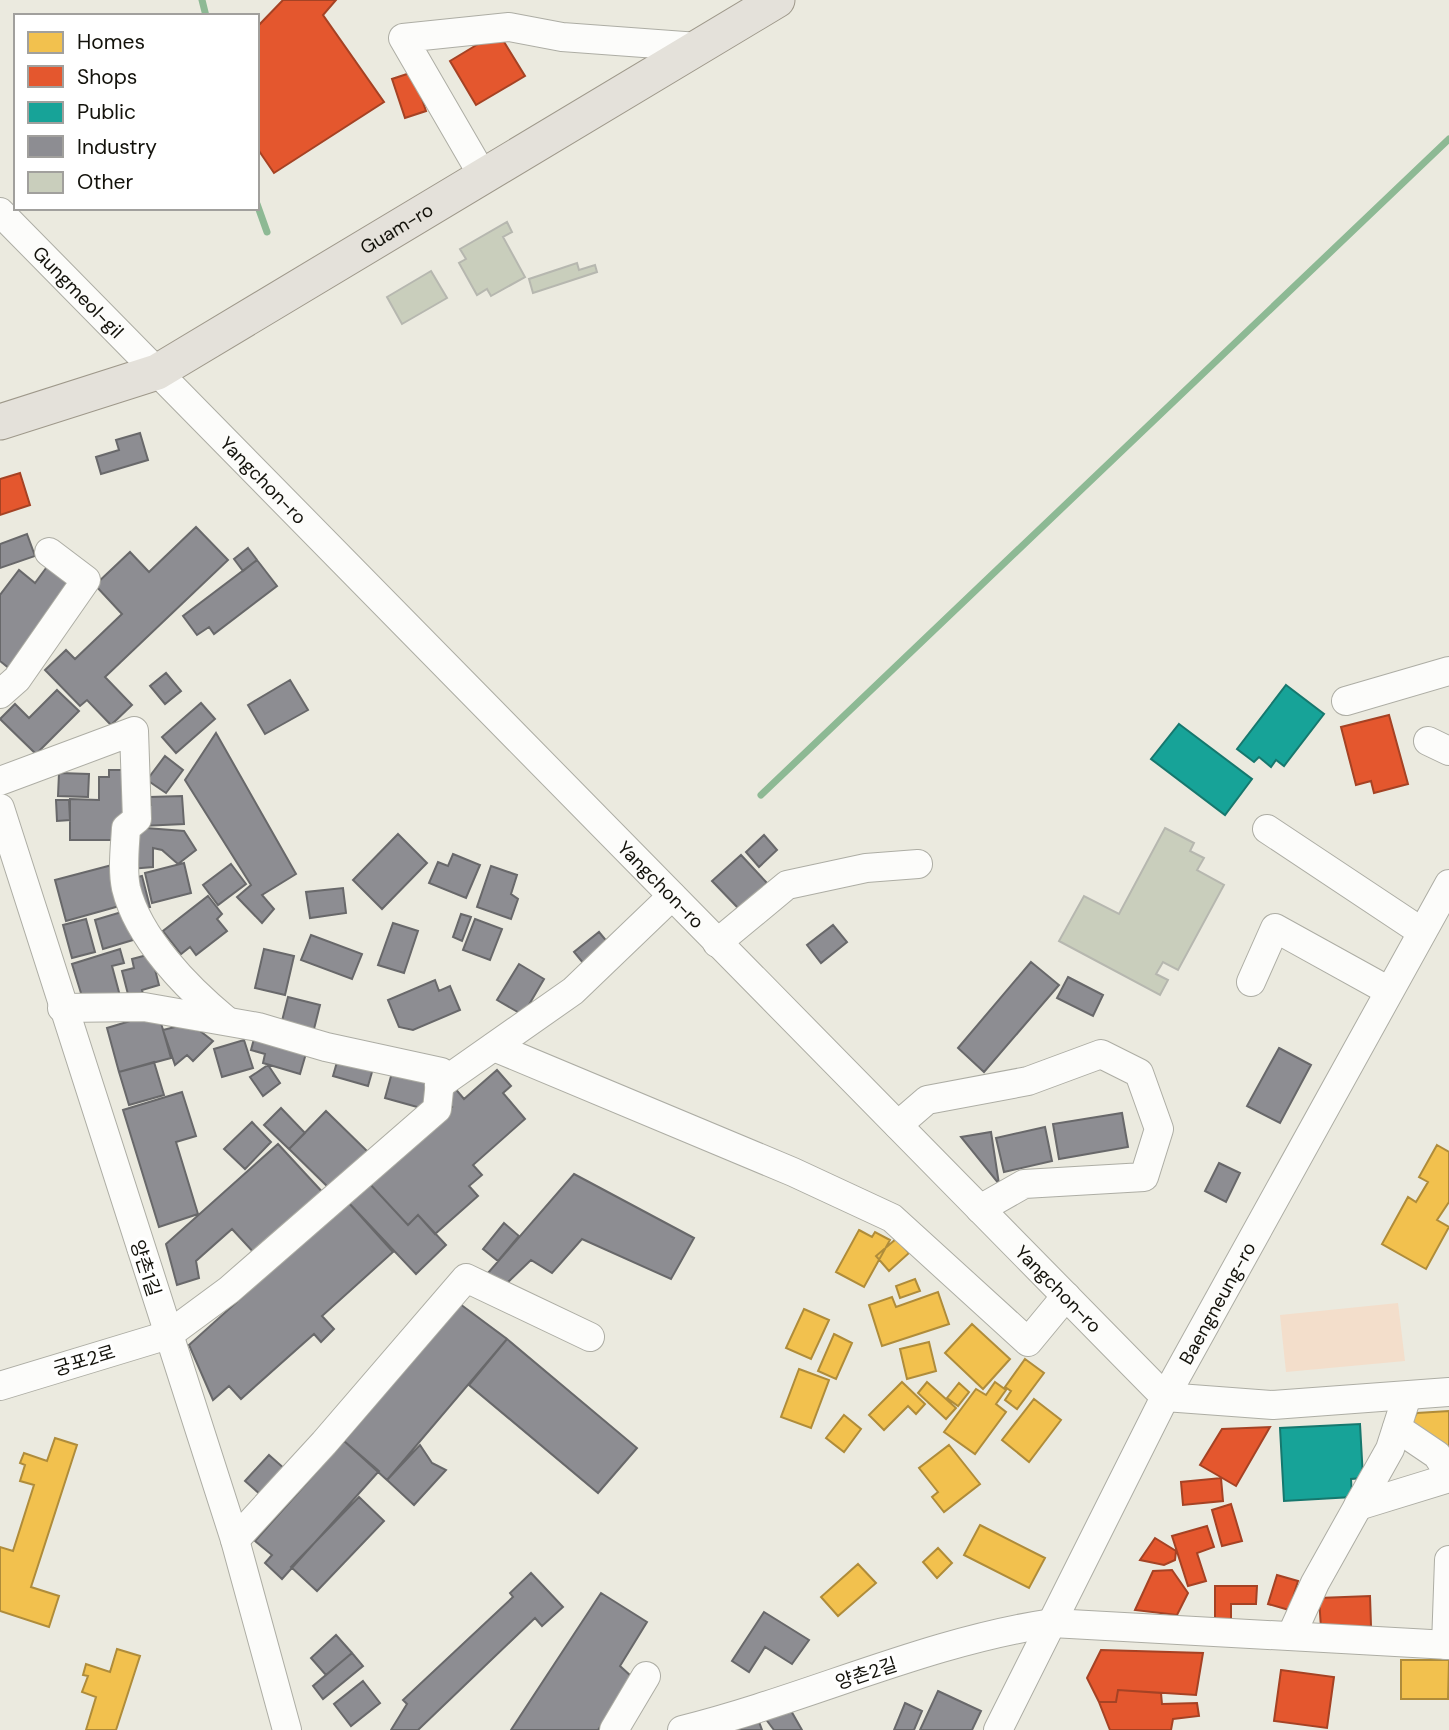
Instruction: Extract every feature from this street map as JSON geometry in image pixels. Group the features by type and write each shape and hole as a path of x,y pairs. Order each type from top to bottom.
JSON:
{"main road":[{"name":"Guam-ro","path":"0,422 157,372 776,0"}],"street":[{"path":"483,176 402,38 509,27 562,37 698,47"},
{"name":"Gungmeol-gil","path":"0,212 157,372"},
{"name":"Yangchon-ro","path":"157,372 1165,1397"},
{"path":"0,694 17,679 86,580 49,552"},
{"path":"1346,701 1449,671"},
{"path":"0,781 134,732 137,819 126,828 126,887 137,918 189,989 228,1022"},
{"name":"양촌1길","path":"0,808 234,1539 287,1730"},
{"path":"1267,829 1422,932"},
{"path":"717,943 787,885 866,868 918,864"},
{"name":"Baengneung-ro","path":"998,1730 1165,1397 1449,884"},
{"path":"439,1086 573,991 672,896"},
{"path":"1251,982 1275,928 1389,991"},
{"path":"62,1008 144,1007 228,1022 441,1072 439,1086"},
{"path":"494,1047 793,1172 892,1218 1028,1342 1066,1296"},
{"path":"898,1125 927,1100 1028,1081 1101,1054 1139,1073 1159,1129 1144,1177 1024,1184 980,1209"},
{"name":"궁포2로","path":"0,1385 168,1335 229,1290 437,1109 439,1086"},
{"path":"234,1539 324,1443 466,1278 590,1337"},
{"path":"1165,1397 1273,1405 1449,1392"},
{"path":"1291,1636 1315,1583 1390,1449 1406,1396"},
{"path":"1358,1506 1449,1476 1437,1455 1397,1428"},
{"path":"1448,1645 1449,1560"},
{"name":"양촌2길","path":"682,1730 726,1719 954,1646 1015,1629 1052,1623 1448,1645"},
{"path":"614,1730 646,1676"}],"shaded area":[{"path":"1398,1303 1405,1361 1286,1372 1280,1315"}],"building: Homes":[{"path":"1437,1145 1449,1152 1449,1202 1437,1220 1449,1227 1426,1269 1382,1244 1408,1197 1416,1202 1428,1182 1419,1177"},
{"path":"859,1230 872,1237 875,1232 890,1240 864,1287 836,1272"},
{"path":"896,1239 909,1253 889,1271 876,1256"},
{"path":"915,1279 920,1291 900,1298 896,1286"},
{"path":"938,1292 949,1324 882,1346 869,1305 892,1297 896,1307"},
{"path":"804,1309 829,1320 811,1359 786,1348"},
{"path":"972,1324 1010,1359 983,1389 945,1353"},
{"path":"834,1334 852,1343 836,1379 818,1371"},
{"path":"929,1342 936,1371 907,1379 900,1349"},
{"path":"1025,1359 1044,1373 1017,1409 1005,1400 1011,1391 1005,1387"},
{"path":"799,1369 829,1380 811,1428 781,1417"},
{"path":"902,1382 925,1404 916,1414 908,1406 884,1430 869,1415"},
{"path":"927,1382 956,1408 946,1419 918,1393"},
{"path":"995,1382 1006,1390 996,1404 1006,1412 975,1454 944,1432 976,1389 986,1395"},
{"path":"959,1383 969,1392 958,1406 947,1398"},
{"path":"1034,1399 1061,1420 1029,1462 1002,1440"},
{"path":"1449,1411 1449,1452 1408,1428 1417,1413"},
{"path":"844,1415 861,1429 844,1452 826,1438"},
{"path":"55,1438 77,1445 31,1587 59,1596 49,1627 0,1611 0,1547 13,1551 34,1485 20,1481 25,1465 20,1463 24,1453 47,1461"},
{"path":"949,1445 980,1484 944,1512 932,1497 938,1492 919,1468"},
{"path":"980,1525 1045,1558 1029,1588 964,1555"},
{"path":"938,1548 952,1563 937,1578 923,1562"},
{"path":"858,1564 876,1583 838,1616 821,1597"},
{"path":"117,1649 140,1656 116,1730 86,1730 96,1697 82,1692 88,1676 83,1675 86,1664 110,1672"},
{"path":"1401,1660 1449,1660 1448,1699 1401,1699"}],"building: Shops":[{"path":"283,0 336,0 323,15 384,102 274,173 259,151 259,25"},
{"path":"498,32 525,76 476,105 450,61"},
{"path":"413,72 426,111 405,118 392,79"},
{"path":"20,473 30,505 0,515 0,479"},
{"path":"1389,715 1408,784 1374,793 1371,781 1356,785 1341,727"},
{"path":"1270,1427 1236,1486 1200,1465 1222,1429"},
{"path":"1221,1478 1223,1501 1183,1505 1181,1482"},
{"path":"1231,1504 1242,1541 1222,1546 1212,1510"},
{"path":"1207,1526 1214,1547 1197,1553 1206,1581 1188,1586 1172,1536"},
{"path":"1155,1538 1176,1551 1175,1560 1164,1565 1140,1560"},
{"path":"1172,1570 1188,1593 1177,1615 1135,1610 1153,1571"},
{"path":"1277,1575 1298,1581 1289,1610 1268,1604"},
{"path":"1215,1586 1257,1586 1256,1604 1231,1604 1231,1624 1215,1624"},
{"path":"1370,1596 1371,1626 1321,1628 1319,1598"},
{"path":"1101,1650 1203,1653 1196,1695 1118,1690 1116,1702 1099,1702 1087,1678"},
{"path":"1281,1670 1334,1677 1327,1728 1274,1721"},
{"path":"1118,1690 1161,1693 1162,1704 1197,1703 1199,1716 1173,1719 1171,1730 1110,1730 1099,1702 1116,1702"}],"building: Public":[{"path":"1286,685 1324,714 1284,766 1276,760 1271,767 1259,757 1254,762 1237,749"},
{"path":"1179,724 1252,779 1225,815 1151,759"},
{"path":"1360,1424 1363,1478 1351,1479 1352,1497 1284,1501 1280,1428"}],"building: Industry":[{"path":"140,433 148,460 101,474 96,457 119,450 116,440"},
{"path":"196,527 228,560 105,677 132,705 111,725 87,700 80,706 45,670 66,650 75,659 122,614 95,585 130,552 149,572"},
{"path":"27,534 35,556 0,568 0,544"},
{"path":"248,548 257,560 243,571 234,559"},
{"path":"257,560 277,586 214,634 209,627 197,635 183,616"},
{"path":"49,564 75,582 10,669 0,661 0,595 19,570 35,583"},
{"path":"166,673 181,691 165,704 150,686"},
{"path":"290,680 308,710 265,734 248,705"},
{"path":"57,690 79,711 36,754 0,719 15,704 29,718"},
{"path":"201,703 215,719 176,753 162,737"},
{"path":"216,733 296,874 262,895 274,909 262,923 237,897 251,885 185,780"},
{"path":"165,756 183,770 166,793 147,780"},
{"path":"109,770 130,770 121,840 70,840 70,799 99,800 99,777 109,777"},
{"path":"59,773 89,774 88,797 58,796"},
{"path":"182,796 184,824 142,826 142,805 151,805 150,797"},
{"path":"56,800 69,800 70,820 57,821"},
{"path":"133,827 184,831 196,850 178,864 162,850 153,848 153,867 130,869"},
{"path":"398,834 427,863 382,909 353,880"},
{"path":"764,835 777,850 759,867 746,852"},
{"path":"453,854 480,865 466,898 429,883 438,862 448,866"},
{"path":"741,855 767,883 739,909 712,881"},
{"path":"184,863 191,893 152,903 145,873"},
{"path":"231,864 246,884 218,905 203,885"},
{"path":"112,865 123,905 66,921 55,880"},
{"path":"491,866 517,875 511,894 518,899 511,919 477,907"},
{"path":"142,876 150,907 137,910 129,879"},
{"path":"343,888 346,913 310,918 306,892"},
{"path":"208,896 222,914 217,919 227,931 196,955 190,947 181,954 163,931"},
{"path":"125,911 133,940 103,949 95,920"},
{"path":"461,914 471,917 462,941 453,937"},
{"path":"86,919 95,952 72,958 63,925"},
{"path":"475,919 502,929 490,960 463,950"},
{"path":"393,923 418,931 404,973 378,965"},
{"path":"833,925 847,942 821,963 807,945"},
{"path":"599,932 609,944 584,964 574,952"},
{"path":"311,935 362,954 352,979 301,960"},
{"path":"120,949 124,963 112,966 120,996 85,1006 72,964"},
{"path":"264,949 294,956 285,995 255,988"},
{"path":"151,954 159,985 142,990 144,998 130,1002 122,971 134,968 132,959"},
{"path":"1031,962 1059,985 984,1072 958,1048"},
{"path":"519,964 544,979 523,1015 497,1000"},
{"path":"1068,977 1103,995 1093,1016 1057,998"},
{"path":"435,980 439,991 450,986 460,1010 413,1030 399,1027 388,1000"},
{"path":"288,997 320,1005 312,1037 280,1029"},
{"path":"140,1018 161,1023 171,1058 119,1072 107,1028"},
{"path":"179,1026 200,1031 213,1041 193,1061 187,1055 175,1065 163,1030"},
{"path":"255,1035 307,1050 300,1074 263,1063 265,1054 251,1050"},
{"path":"244,1040 253,1068 222,1077 214,1049"},
{"path":"1279,1048 1311,1065 1280,1123 1247,1106"},
{"path":"339,1055 374,1065 368,1086 333,1076"},
{"path":"154,1062 164,1095 129,1105 119,1072"},
{"path":"268,1065 280,1083 263,1096 250,1077"},
{"path":"393,1069 437,1081 428,1110 385,1098"},
{"path":"497,1070 511,1086 503,1093 525,1119 473,1165 482,1175 469,1186 478,1196 435,1234 418,1215 408,1225 368,1182 452,1107 442,1096 454,1087 464,1099"},
{"path":"182,1092 196,1136 176,1142 198,1214 159,1227 123,1110"},
{"path":"281,1108 305,1133 289,1149 264,1125"},
{"path":"326,1111 369,1153 331,1190 289,1149"},
{"path":"1122,1113 1128,1147 1059,1159 1053,1124"},
{"path":"252,1122 271,1142 245,1169 224,1149"},
{"path":"1045,1127 1052,1161 1004,1172 996,1138"},
{"path":"991,1132 999,1184 961,1137"},
{"path":"278,1144 326,1196 257,1256 232,1229 196,1261 199,1278 177,1285 166,1244"},
{"path":"1219,1163 1240,1173 1226,1202 1205,1191"},
{"path":"574,1174 694,1238 671,1279 582,1239 552,1273 531,1260 504,1286 488,1273"},
{"path":"368,1182 408,1225 418,1215 446,1245 416,1274 348,1202"},
{"path":"348,1202 393,1252 322,1316 334,1329 321,1342 314,1334 241,1399 229,1386 213,1400 189,1345"},
{"path":"504,1223 519,1236 498,1261 483,1249"},
{"path":"460,1304 507,1339 387,1480 344,1441"},
{"path":"507,1339 637,1448 598,1493 469,1385"},
{"path":"344,1441 379,1471 282,1579 265,1563 272,1555 255,1541"},
{"path":"420,1445 432,1463 446,1470 414,1505 387,1480"},
{"path":"269,1455 286,1470 262,1496 245,1481"},
{"path":"359,1497 384,1521 317,1591 291,1567"},
{"path":"531,1573 563,1607 542,1626 535,1618 418,1730 391,1730 407,1704 403,1700 513,1597 510,1593"},
{"path":"601,1593 647,1622 620,1666 632,1677 598,1730 511,1730"},
{"path":"764,1612 809,1640 792,1664 765,1647 749,1672 732,1661"},
{"path":"336,1635 352,1653 326,1675 311,1658"},
{"path":"352,1653 363,1666 323,1699 313,1686"},
{"path":"363,1681 380,1703 351,1726 334,1704"},
{"path":"938,1691 981,1711 972,1730 920,1730"},
{"path":"905,1703 922,1711 914,1730 894,1730"},
{"path":"790,1709 802,1730 774,1730 765,1718"},
{"path":"758,1719 762,1730 727,1730"}],"building: Other":[{"path":"507,222 512,232 503,237 525,277 491,296 487,289 477,295 459,263 466,259 460,249"},
{"path":"577,263 579,270 595,265 597,272 533,293 529,279"},
{"path":"431,271 447,298 402,324 387,297"},
{"path":"1165,828 1194,843 1190,851 1204,858 1197,870 1224,885 1178,970 1163,962 1156,974 1168,980 1160,995 1059,941 1084,896 1119,914"}],"waterway":[{"path":"202,0 206,14"},
{"path":"761,795 1449,139"},
{"path":"259,210 267,232"}]}
